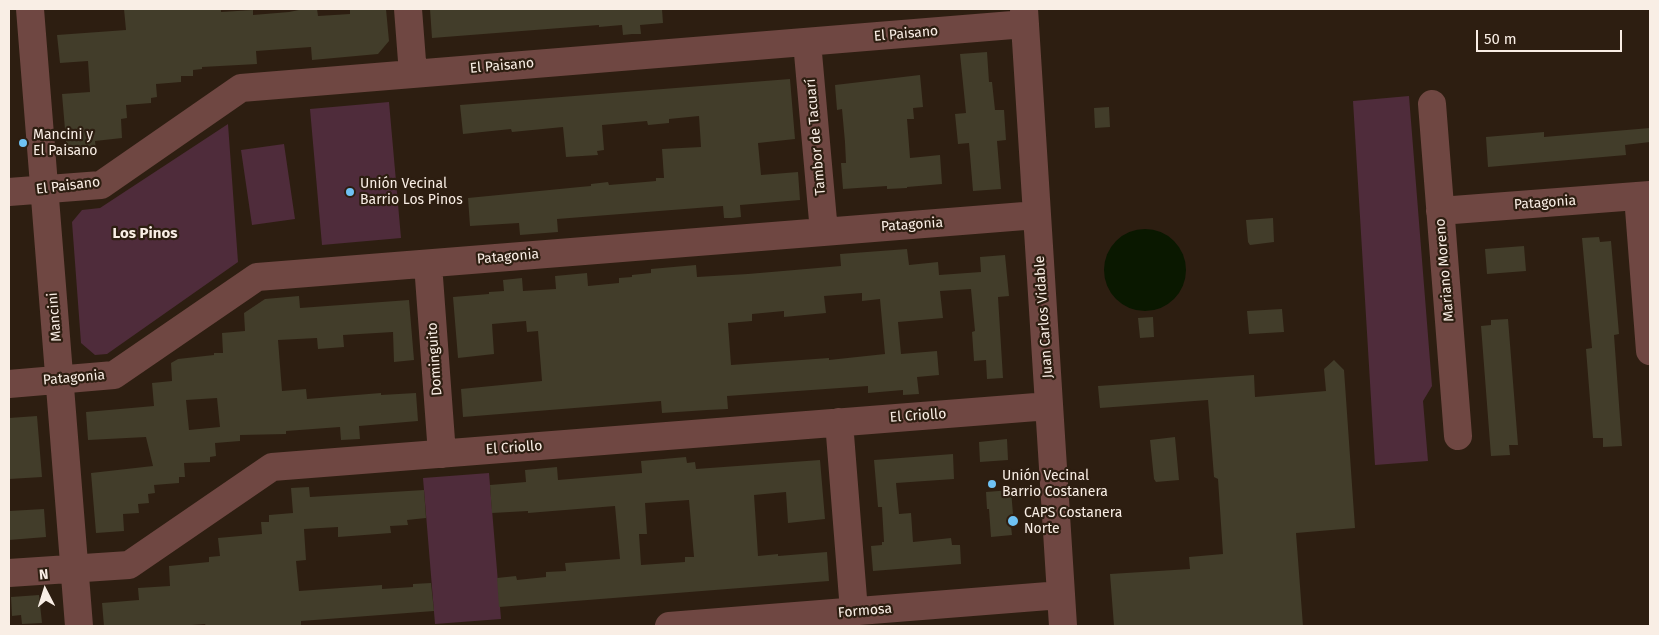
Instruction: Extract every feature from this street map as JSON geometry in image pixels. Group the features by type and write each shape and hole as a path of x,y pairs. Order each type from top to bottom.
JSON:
{"street":[{"name":"Mancini","path":"30,9 79,626"},
{"path":"408,9 413,74"},
{"name":"El Paisano","path":"9,192 101,185 241,88 807,42 1025,16"},
{"name":"Juan Carlos Vidable","path":"1025,16 1063,626"},
{"name":"Tambor de Tacuarí","path":"807,42 824,232"},
{"name":"Mariano Moreno","path":"1432,104 1458,436"},
{"path":"1644,195 1650,351"},
{"name":"Patagonia","path":"1440,211 1644,195"},
{"name":"Patagonia","path":"9,384 114,375 258,277 1037,215"},
{"name":"Dominguito","path":"428,264 442,454"},
{"name":"El Criollo","path":"9,573 129,565 272,467 1049,406"},
{"path":"839,422 854,612"},
{"name":"Formosa","path":"669,626 1061,595"}],"shaded area":[{"path":"1409,96 1432,386 1423,401 1428,461 1375,465 1353,101"},
{"path":"389,102 401,238 322,245 310,109"},
{"path":"228,124 238,262 107,354 95,355 81,343 72,222 82,210 100,208"},
{"path":"284,144 295,219 252,225 241,150"},
{"path":"1145,229 1161,232 1174,241 1183,254 1186,270 1183,286 1174,299 1161,308 1145,311 1129,308 1116,299 1107,286 1104,270 1107,254 1116,241 1129,232"},
{"path":"489,473 501,619 435,624 423,478"}],"building":[{"path":"124,9 221,9 221,12 253,10 253,15 289,12 299,9 317,9 318,16 350,14 350,9 386,9 389,41 378,54 312,60 311,47 256,51 257,64 202,67 202,69 193,70 193,76 181,76 181,82 156,84 157,97 151,98 151,103 126,105 127,118 121,119 122,138 95,141 96,151 67,153 62,94 90,92 88,61 60,63 57,35 126,30"},
{"path":"430,9 662,9 663,23 640,25 641,34 623,35 622,25 599,27 599,25 432,38"},
{"path":"987,52 989,82 992,82 995,110 1004,110 1006,140 997,141 1001,189 973,191 969,143 958,144 955,114 966,113 960,54"},
{"path":"920,75 923,107 913,108 914,119 907,119 910,158 940,155 942,184 907,188 887,189 887,186 843,189 841,163 846,163 845,142 842,109 837,110 835,85"},
{"path":"790,79 795,139 758,143 761,175 798,172 800,200 740,205 741,217 732,218 724,218 723,206 557,219 558,232 520,235 519,223 470,226 468,198 591,186 591,184 608,182 609,185 656,181 656,178 664,178 662,149 701,147 699,116 669,119 669,123 648,125 647,121 602,125 604,150 597,151 598,155 566,157 563,127 512,132 511,129 463,134 460,105"},
{"path":"1109,107 1110,127 1095,128 1094,108"},
{"path":"1650,128 1650,142 1625,145 1626,155 1488,167 1486,137 1544,132 1544,137"},
{"path":"1273,218 1274,242 1250,245 1248,242 1246,220"},
{"path":"1599,237 1600,242 1611,241 1619,334 1614,335 1622,446 1603,447 1603,438 1593,438 1586,349 1592,348 1582,238"},
{"path":"1524,246 1526,271 1487,274 1485,249"},
{"path":"907,249 909,265 938,262 939,275 981,272 980,257 1005,255 1009,296 998,297 1003,378 987,379 986,360 974,361 972,332 975,331 971,289 940,291 943,318 898,322 901,354 937,351 939,375 917,377 919,394 903,395 903,390 868,393 868,386 727,396 728,409 662,413 661,401 463,417 461,389 542,381 538,331 527,332 526,321 492,324 494,354 458,358 453,297 504,291 503,280 522,278 523,291 556,289 555,276 587,273 588,286 619,283 619,278 651,273 651,269 696,265 697,277 841,266 840,254","holes":["862,293 862,301 880,299 885,354 829,360 829,358 731,365 728,323 752,321 752,314 784,311 784,317 826,313 824,296"]},
{"path":"299,296 300,308 409,300 414,360 394,362 393,332 343,335 344,347 318,349 317,338 278,340 282,391 306,389 307,399 381,393 381,395 416,393 418,421 359,426 360,439 341,440 340,427 286,431 286,434 240,435 240,441 215,443 216,456 210,457 210,462 184,463 185,477 179,477 179,483 154,485 155,493 148,494 149,503 138,504 139,513 123,514 124,531 96,533 91,473 153,466 146,437 88,440 86,412 154,406 152,383 172,381 171,363 178,359 223,353 222,333 245,331 244,313 265,299","holes":["217,398 220,427 189,430 186,400"]},
{"path":"1282,309 1284,332 1249,334 1247,311"},
{"path":"1153,317 1154,337 1140,338 1138,318"},
{"path":"1508,319 1518,445 1509,445 1510,455 1491,456 1481,326 1491,325 1491,320"},
{"path":"1334,360 1344,370 1355,528 1296,533 1303,626 1114,626 1110,574 1190,569 1189,557 1223,554 1218,479 1214,477 1208,400 1100,408 1098,386 1254,375 1255,397 1326,391 1324,369"},
{"path":"37,416 42,477 9,479 9,418"},
{"path":"1175,437 1179,480 1156,482 1154,479 1150,440"},
{"path":"1007,439 1008,460 980,462 979,442"},
{"path":"953,454 954,479 896,483 899,514 911,513 913,542 951,538 952,545 960,545 961,564 873,571 871,546 882,545 882,542 884,542 882,507 878,507 874,460"},
{"path":"686,457 687,463 695,462 696,469 820,460 825,519 788,523 786,492 754,495 758,556 827,552 829,581 499,607 497,578 516,576 517,580 546,577 546,572 566,571 565,563 620,559 615,506 528,513 528,511 492,513 490,485 526,482 525,470 557,467 558,480 642,473 641,461","holes":["689,500 694,557 685,557 685,562 641,565 639,534 647,534 645,503"]},
{"path":"309,487 310,497 424,490 426,518 407,520 408,525 390,526 391,533 338,537 338,527 304,529 306,560 296,561 299,591 382,585 382,589 413,587 413,584 431,583 434,611 301,621 301,626 206,626 205,624 104,626 102,603 139,600 138,588 170,586 169,566 209,562 209,557 220,556 218,538 262,534 261,522 269,522 269,515 293,513 291,488"},
{"path":"1011,490 1014,526 1011,526 1012,535 991,537 986,492"},
{"path":"44,509 46,537 9,540 9,511"},
{"path":"39,595 42,623 22,624 21,615 12,616 11,597"}],"place":[{"name":"Mancini y El Paisano","path":"23,143"},
{"name":"Unión Vecinal Barrio Los Pinos","path":"350,192"},
{"name":"Unión Vecinal Barrio Costanera","path":"992,484"},
{"name":"CAPS Costanera Norte","path":"1013,521"}],"district":[{"name":"Los Pinos","path":"145,234"}]}
